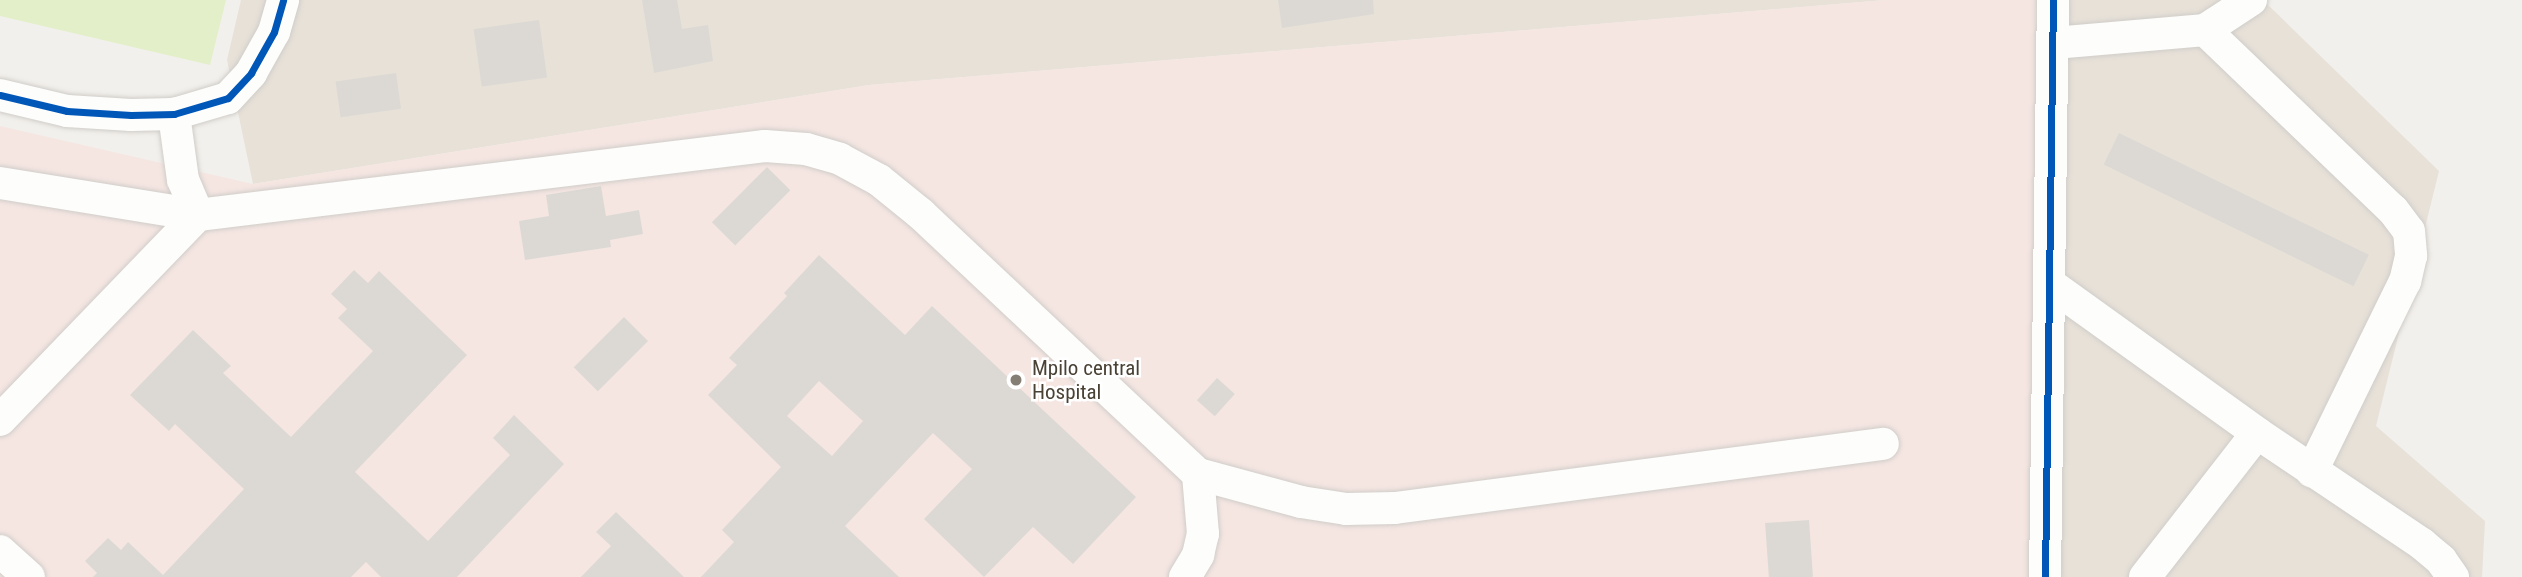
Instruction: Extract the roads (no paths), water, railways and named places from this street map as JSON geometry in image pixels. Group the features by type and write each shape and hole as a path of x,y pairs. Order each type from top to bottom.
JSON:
{"street":[{"path":"0,95 68,111 174,114 228,98 251,73 274,32 283,0"},
{"path":"2045,577 2053,0"},
{"path":"2054,43 2205,30 2251,0"},
{"path":"2205,30 2393,210 2409,231 2411,256 2405,281 2312,471"},
{"path":"174,114 183,180 198,215"},
{"path":"0,183 198,215 765,146 806,149 840,159 879,180 921,214 1198,474 1301,502 1346,509 1395,508 1883,444"},
{"path":"0,420 198,215"},
{"path":"2049,284 2257,433 2422,544 2441,560 2453,577"},
{"path":"2145,577 2257,433"},
{"path":"1185,577 1198,555 1203,534 1198,474"},
{"path":"0,551 29,577"}],"place":[{"name":"Mpilo central Hospital","path":"1016,380"}]}
